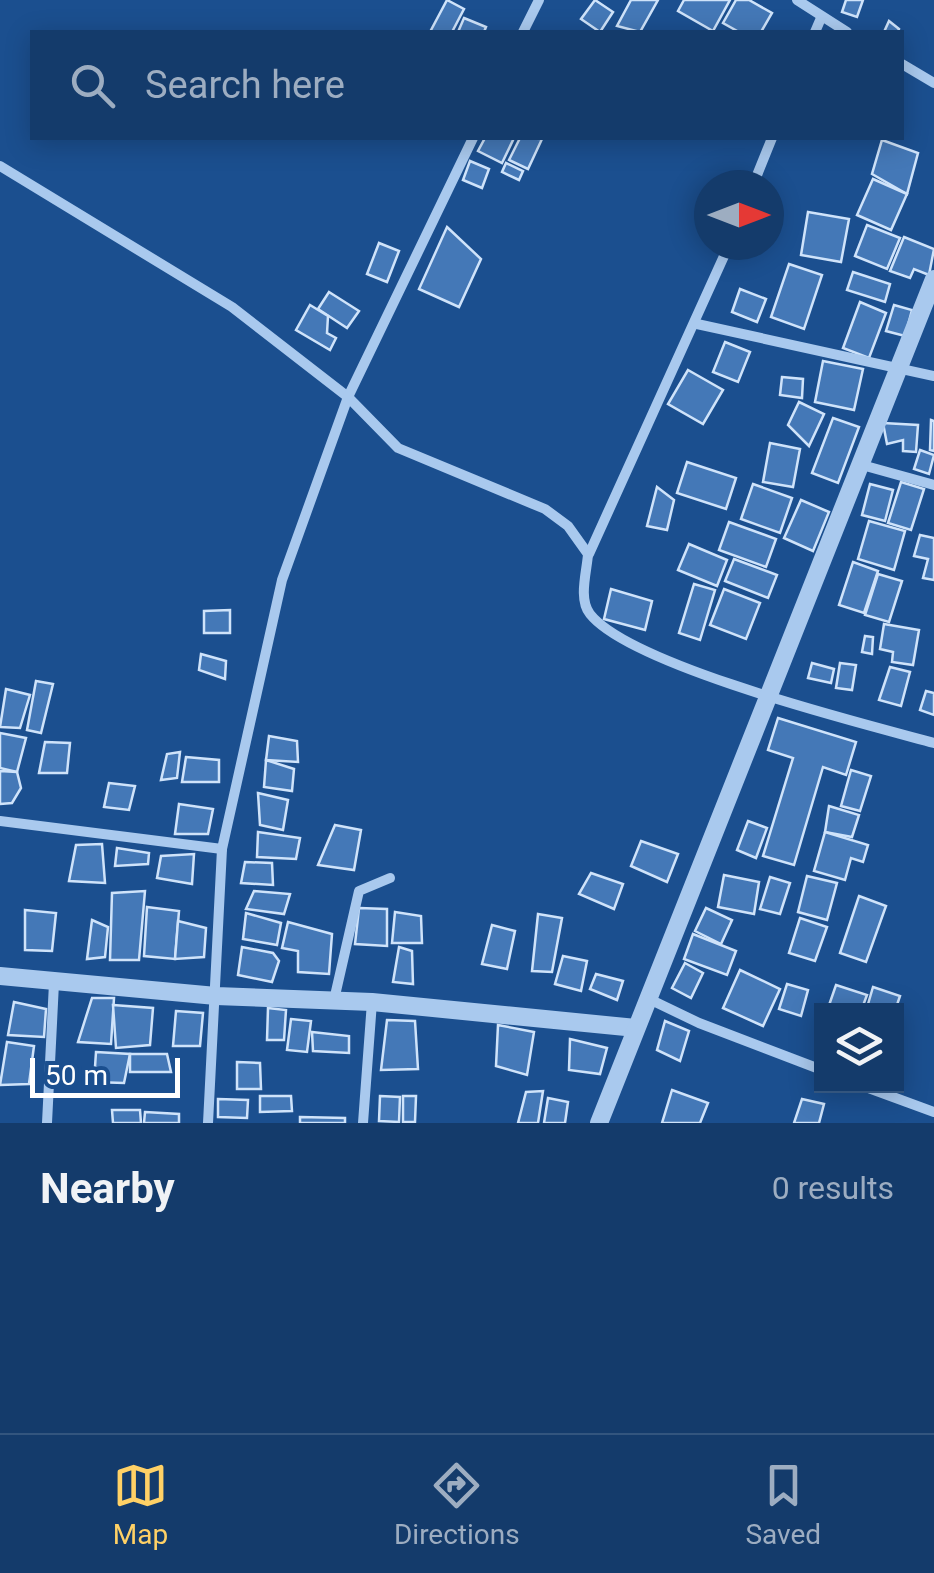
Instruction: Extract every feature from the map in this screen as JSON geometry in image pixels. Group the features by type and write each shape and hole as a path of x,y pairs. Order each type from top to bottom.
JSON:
{"street":[{"path":"524,30 538,0"},
{"path":"797,0 842,30"},
{"path":"816,30 821,18"},
{"path":"904,65 934,83"},
{"path":"208,1123 222,849 282,580 348,397 472,140"},
{"path":"759,170 771,140"},
{"path":"0,166 232,307 348,397 398,448 545,509 568,526 588,554"},
{"path":"723,260 588,554 584,597 590,614 638,646 766,696 934,743"},
{"path":"599,1123 934,279"},
{"path":"696,324 934,376"},
{"path":"862,465 934,486"},
{"path":"0,821 222,849"},
{"path":"334,1000 359,891 390,878"},
{"path":"0,976 216,996 372,1002 636,1028"},
{"path":"46,1123 54,983"},
{"path":"648,998 699,1023 814,1067"},
{"path":"362,1123 372,1002"},
{"path":"882,1093 934,1112"}],"building":[{"path":"447,0 464,9 453,30 431,30"},
{"path":"595,0 613,12 601,30 581,19"},
{"path":"631,0 658,0 641,30 617,26"},
{"path":"684,0 730,0 714,30 678,11"},
{"path":"736,0 749,0 772,13 762,30 735,30 723,23"},
{"path":"846,0 863,0 857,17 842,12"},
{"path":"464,18 486,27 485,30 459,30"},
{"path":"889,21 899,29 899,30 885,30"},
{"path":"484,140 513,140 502,163 478,151"},
{"path":"519,140 542,140 528,169 509,160"},
{"path":"882,140 918,153 907,194 872,174"},
{"path":"470,161 489,169 482,188 463,180"},
{"path":"506,163 523,171 519,180 502,172"},
{"path":"873,179 907,194 891,230 857,215"},
{"path":"808,212 849,219 841,262 801,255"},
{"path":"867,225 900,238 887,269 855,256"},
{"path":"447,227 481,259 459,307 419,289"},
{"path":"904,237 934,249 929,275 914,269 910,278 890,271"},
{"path":"379,243 399,251 387,282 367,274"},
{"path":"789,264 822,275 804,329 771,317"},
{"path":"853,272 890,284 885,302 847,290"},
{"path":"740,289 766,299 757,322 732,312"},
{"path":"329,292 359,311 347,328 318,309"},
{"path":"860,302 886,313 869,358 843,348"},
{"path":"310,305 328,316 327,333 336,338 330,350 296,330"},
{"path":"894,305 912,310 905,336 886,331"},
{"path":"725,342 750,352 738,382 713,372"},
{"path":"823,361 863,369 854,410 815,402"},
{"path":"688,370 723,390 703,424 668,404"},
{"path":"782,377 803,379 802,398 780,395"},
{"path":"799,402 824,414 809,446 788,425"},
{"path":"833,418 859,427 838,483 812,473"},
{"path":"931,420 934,421 934,451 930,450"},
{"path":"883,423 918,425 916,452 903,451 903,440 887,444"},
{"path":"770,443 800,449 793,487 763,482"},
{"path":"920,450 934,455 929,474 914,469"},
{"path":"687,462 736,478 726,509 677,493"},
{"path":"901,482 924,489 911,530 888,523"},
{"path":"753,484 792,498 780,533 741,519"},
{"path":"870,484 893,490 885,521 862,515"},
{"path":"657,487 674,500 667,530 647,526"},
{"path":"801,500 829,512 813,551 784,538"},
{"path":"869,521 905,531 894,570 858,559"},
{"path":"729,522 776,539 766,567 719,550"},
{"path":"920,535 934,538 934,580 923,578 928,559 914,556"},
{"path":"689,544 727,560 717,586 678,570"},
{"path":"734,559 777,575 768,598 725,581"},
{"path":"853,562 878,571 864,613 839,605"},
{"path":"878,574 902,581 889,622 865,615"},
{"path":"694,584 715,590 700,640 679,633"},
{"path":"611,589 652,601 645,630 604,619"},
{"path":"724,589 760,603 746,639 710,625"},
{"path":"230,610 230,633 204,633 204,611"},
{"path":"884,624 919,630 913,665 892,662 893,652 880,649"},
{"path":"865,636 873,637 872,654 862,652"},
{"path":"201,654 226,661 225,679 199,670"},
{"path":"812,663 834,669 831,683 808,678"},
{"path":"840,663 856,665 852,690 836,688"},
{"path":"890,667 910,672 901,706 879,700"},
{"path":"36,681 53,684 41,733 27,730"},
{"path":"6,689 30,695 20,728 0,727"},
{"path":"926,691 934,693 934,715 920,710"},
{"path":"778,718 856,742 846,775 823,767 794,865 763,856 793,758 768,750"},
{"path":"0,733 26,738 17,772 0,768"},
{"path":"269,736 297,741 298,762 266,760"},
{"path":"45,742 70,743 67,773 39,773"},
{"path":"180,752 177,778 161,780 167,754"},
{"path":"186,757 219,760 219,782 182,782"},
{"path":"266,760 294,769 292,791 264,787"},
{"path":"851,770 871,776 860,811 841,806"},
{"path":"0,771 17,772 21,788 12,803 0,804"},
{"path":"109,783 135,786 129,810 104,807"},
{"path":"258,793 288,800 283,830 260,825"},
{"path":"179,804 213,809 208,834 175,834"},
{"path":"829,806 859,815 852,837 825,832"},
{"path":"748,821 767,828 756,858 737,850"},
{"path":"335,825 361,830 354,870 318,865"},
{"path":"258,832 300,838 296,859 257,857"},
{"path":"825,832 868,845 863,862 851,858 845,880 814,871"},
{"path":"641,841 678,854 667,882 631,866"},
{"path":"102,844 105,883 69,881 76,845"},
{"path":"117,848 149,853 148,864 115,866"},
{"path":"194,854 192,884 157,878 161,856"},
{"path":"245,862 272,863 273,885 241,883"},
{"path":"591,873 623,884 614,909 579,894"},
{"path":"724,875 759,882 754,914 718,907"},
{"path":"807,876 837,883 827,920 798,912"},
{"path":"770,877 790,883 780,914 760,909"},
{"path":"145,891 139,960 110,960 112,893"},
{"path":"254,891 290,894 284,914 246,909"},
{"path":"859,896 886,906 866,962 840,953"},
{"path":"147,907 179,911 175,959 144,956"},
{"path":"359,908 387,909 387,946 355,944"},
{"path":"706,908 732,920 721,944 695,931"},
{"path":"25,910 56,913 52,951 25,950"},
{"path":"395,912 421,916 422,943 392,943"},
{"path":"246,913 281,923 277,945 243,939"},
{"path":"538,914 562,918 552,972 532,971"},
{"path":"800,918 827,927 815,961 789,953"},
{"path":"92,920 108,927 105,957 87,959"},
{"path":"178,921 206,928 204,957 175,959"},
{"path":"288,922 332,934 329,974 298,972 298,951 282,948"},
{"path":"492,925 515,931 507,969 482,964"},
{"path":"693,934 736,951 727,975 684,959"},
{"path":"242,947 273,953 279,961 272,982 238,975"},
{"path":"399,947 412,951 413,984 393,982"},
{"path":"563,956 587,961 581,991 555,984"},
{"path":"685,963 703,973 691,998 672,988"},
{"path":"740,970 780,989 763,1026 723,1008"},
{"path":"596,974 623,981 617,1000 590,989"},
{"path":"787,984 808,990 801,1016 779,1009"},
{"path":"836,985 867,995 864,1003 830,1003"},
{"path":"873,987 900,996 898,1003 868,1003"},
{"path":"92,998 114,998 111,1044 78,1042"},
{"path":"14,1002 46,1009 44,1037 8,1035"},
{"path":"113,1005 153,1008 150,1045 116,1048"},
{"path":"268,1008 286,1010 284,1040 267,1040"},
{"path":"176,1011 203,1013 200,1046 173,1046"},
{"path":"291,1019 311,1021 307,1052 287,1050"},
{"path":"387,1020 415,1021 418,1069 381,1070"},
{"path":"665,1021 689,1031 680,1061 657,1050"},
{"path":"498,1025 534,1032 527,1075 496,1066"},
{"path":"312,1032 349,1036 349,1053 313,1051"},
{"path":"570,1039 607,1048 600,1074 569,1070"},
{"path":"7,1042 34,1046 29,1084 0,1085"},
{"path":"96,1052 130,1054 124,1083 94,1082"},
{"path":"130,1054 167,1054 171,1072 130,1072"},
{"path":"237,1062 260,1063 261,1089 237,1089"},
{"path":"672,1090 708,1103 700,1123 662,1123"},
{"path":"543,1091 538,1123 518,1123 526,1092"},
{"path":"260,1096 291,1096 292,1111 260,1112"},
{"path":"380,1096 400,1097 399,1122 379,1121"},
{"path":"403,1096 416,1096 415,1122 403,1122"},
{"path":"548,1098 568,1102 565,1123 544,1123"},
{"path":"218,1099 248,1100 247,1118 218,1117"},
{"path":"802,1099 824,1104 819,1123 794,1123"},
{"path":"112,1110 140,1110 141,1123 113,1123"},
{"path":"145,1112 179,1114 179,1123 144,1123"},
{"path":"300,1117 345,1118 345,1123 300,1123"}]}
